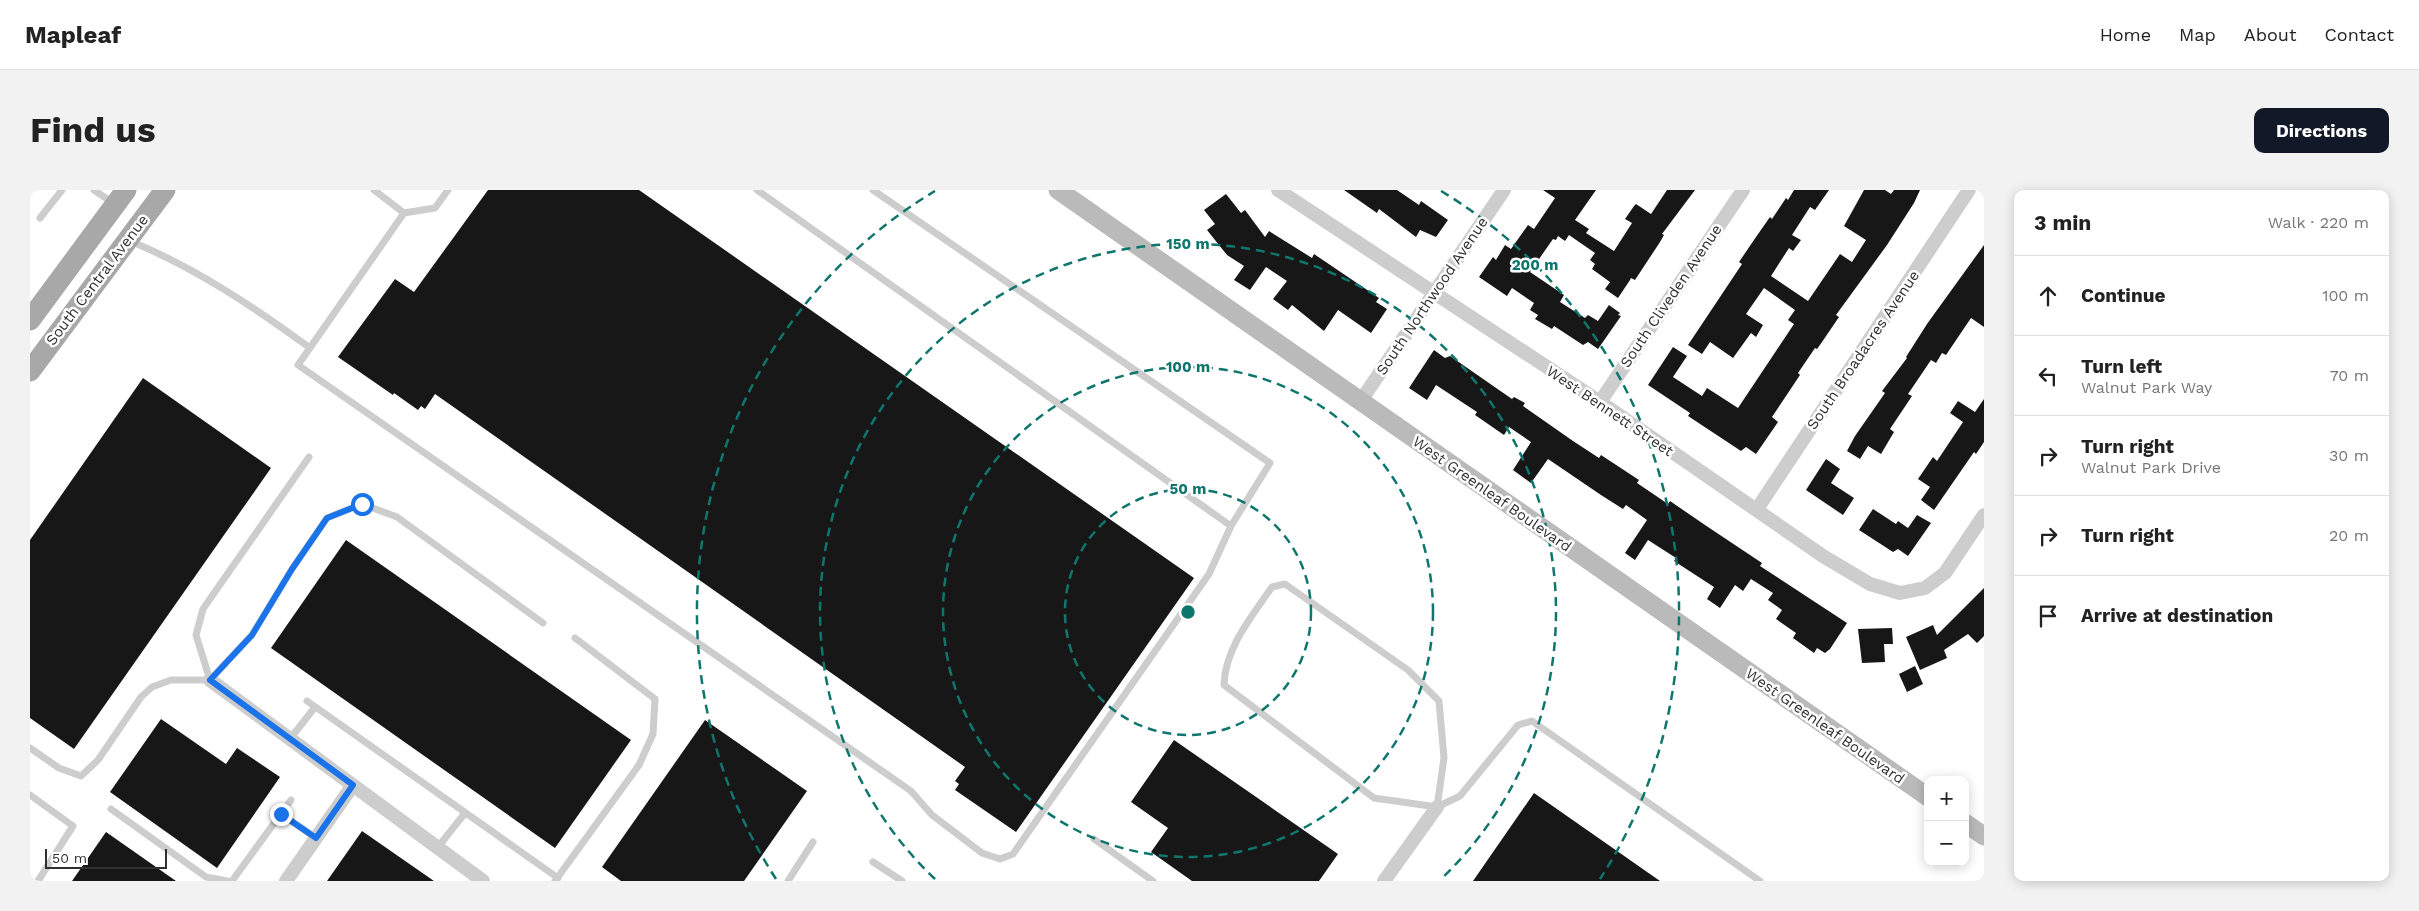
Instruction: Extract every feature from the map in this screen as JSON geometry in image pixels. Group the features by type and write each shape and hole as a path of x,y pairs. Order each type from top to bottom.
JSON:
{"main road":[{"name":"South Central Avenue","path":"30,370 165,190"},
{"name":"South Central Avenue","path":"30,320 121,198"},
{"path":"93,235 127,240"}],"street":[{"name":"West Greenleaf Boulevard","path":"1058,190 1924,794"},
{"name":"South Northwood Avenue","path":"1360,402 1504,190"},
{"name":"South Cliveden Avenue","path":"1600,402 1742,190"},
{"name":"South Broadacres Avenue","path":"1757,509 1969,190"},
{"name":"West Bennett Street","path":"1280,192 1434,295 1600,402 1824,556 1870,584 1900,593 1925,588 1946,573 1984,515"},
{"path":"210,680 483,881"},
{"path":"286,881 353,785"},
{"path":"1384,881 1436,807"},
{"path":"1969,826 1984,836"}],"lane":[{"path":"40,218 62,190"},
{"path":"94,190 121,198"},
{"path":"374,190 404,213"},
{"path":"448,190 435,208 404,213 298,365 911,791 932,815 982,853 1000,859 1013,854 1209,574 1231,526 1270,463 873,190"},
{"path":"758,190 1231,526"},
{"path":"127,240 164,255 276,323 310,348"},
{"path":"210,680 196,635 203,609 309,457"},
{"path":"30,748 58,768 81,776 98,760 141,697 152,687 171,680 210,680 252,635 292,569 327,518 362,504 398,517 544,623"},
{"path":"1436,807 1444,758 1439,701 1408,670 1285,584 1272,587 1242,631 1225,672 1224,685 1374,798 1436,807 1460,796 1518,725 1532,720 1760,881"},
{"path":"307,701 557,879 639,765 653,734 655,699 575,638"},
{"path":"290,739 315,707"},
{"path":"30,795 74,826 38,881"},
{"path":"232,881 291,800"},
{"path":"110,809 206,877 226,881"},
{"path":"438,847 465,812"},
{"path":"281,814 316,838"},
{"path":"1094,839 1153,881"},
{"path":"788,881 814,842"},
{"path":"873,862 902,881"}],"building":[{"path":"488,190 639,190 1194,578 1016,832 955,790 959,784 955,781 965,767 435,394 425,409 421,406 418,410 338,357 395,279 414,292"},
{"path":"1344,190 1397,190 1419,205 1421,201 1448,220 1436,237 1420,230 1416,237 1379,209 1377,213"},
{"path":"1543,190 1596,190 1575,220 1589,229 1586,233 1614,251 1632,223 1625,219 1636,204 1651,214 1667,190 1695,190 1662,234 1664,235 1660,242 1635,280 1631,278 1618,298 1605,289 1610,282 1592,269 1595,264 1590,260 1595,253 1569,235 1565,241 1558,236 1556,240 1553,239 1530,272 1564,295 1560,302 1585,318 1588,315 1598,321 1609,305 1620,313 1618,315 1621,316 1598,349 1588,342 1583,345 1554,326 1552,329 1535,319 1538,315 1530,310 1534,303 1512,288 1507,296 1479,277 1493,257 1496,260 1505,245 1511,249 1528,225 1534,229 1555,198"},
{"path":"1794,190 1829,190 1815,210 1810,207 1792,235 1801,240 1793,251 1789,248 1771,276 1808,301 1840,254 1852,262 1866,240 1844,226 1864,190 1885,190 1891,194 1894,190 1920,190 1914,203 1887,245 1836,315 1839,317 1798,373 1800,375 1772,417 1778,422 1756,454 1746,447 1741,451 1688,416 1690,413 1648,385 1673,347 1687,356 1673,377 1702,396 1707,388 1738,408 1794,324 1788,320 1795,310 1764,288 1746,314 1763,325 1756,337 1751,333 1733,358 1710,342 1702,354 1688,345 1742,264 1739,262 1756,237 1770,217 1772,219 1786,198 1788,200"},
{"path":"1226,194 1241,213 1245,210 1265,237 1269,231 1312,258 1314,254 1379,298 1376,302 1387,309 1371,333 1338,310 1324,331 1292,305 1288,310 1273,299 1287,281 1266,267 1250,290 1234,280 1244,266 1227,255 1207,230 1215,224 1204,210"},
{"path":"1984,245 1984,327 1971,318 1946,355 1942,353 1936,363 1931,360 1908,394 1912,396 1890,429 1894,432 1881,454 1868,446 1860,459 1847,451 1855,436 1885,393 1882,391 1907,358 1927,324"},
{"path":"1434,350 1445,358 1450,356 1512,399 1514,397 1525,403 1523,406 1573,441 1599,458 1601,455 1639,480 1637,483 1668,504 1670,501 1762,563 1760,566 1847,623 1830,649 1825,653 1817,648 1814,653 1793,638 1796,633 1776,619 1782,610 1768,600 1773,593 1751,579 1743,591 1735,585 1720,608 1707,599 1714,587 1674,561 1676,558 1648,540 1635,560 1625,553 1647,520 1626,505 1623,509 1548,459 1531,483 1513,470 1531,442 1509,427 1504,435 1475,415 1477,412 1436,385 1427,400 1409,388"},
{"path":"143,378 271,468 74,749 30,718 30,540"},
{"path":"1984,399 1984,442 1976,454 1974,452 1934,510 1921,500 1930,487 1918,479 1933,457 1937,461 1963,422 1950,413 1958,401 1975,412"},
{"path":"1826,459 1840,469 1831,483 1854,498 1843,515 1806,490"},
{"path":"1873,509 1896,524 1898,521 1908,528 1917,515 1931,523 1908,556 1898,549 1893,552 1859,530"},
{"path":"346,540 631,740 555,848 271,648"},
{"path":"1984,588 1984,636 1977,643 1968,634 1944,650 1947,658 1920,670 1906,637 1933,625 1937,635"},
{"path":"1892,628 1893,644 1884,644 1885,662 1862,663 1858,629"},
{"path":"1915,666 1923,684 1907,692 1899,674"},
{"path":"161,719 226,764 237,748 280,777 217,868 110,792"},
{"path":"705,720 807,791 744,881 621,881 602,867"},
{"path":"1174,740 1338,854 1319,881 1192,881 1151,852 1168,828 1131,802"},
{"path":"1534,793 1660,881 1473,881"},
{"path":"362,831 434,881 327,881"},
{"path":"106,832 176,881 72,881"}],"route":[{"path":"281,814 316,838 353,785 210,680 252,635 292,569 327,518 362,504"}]}
